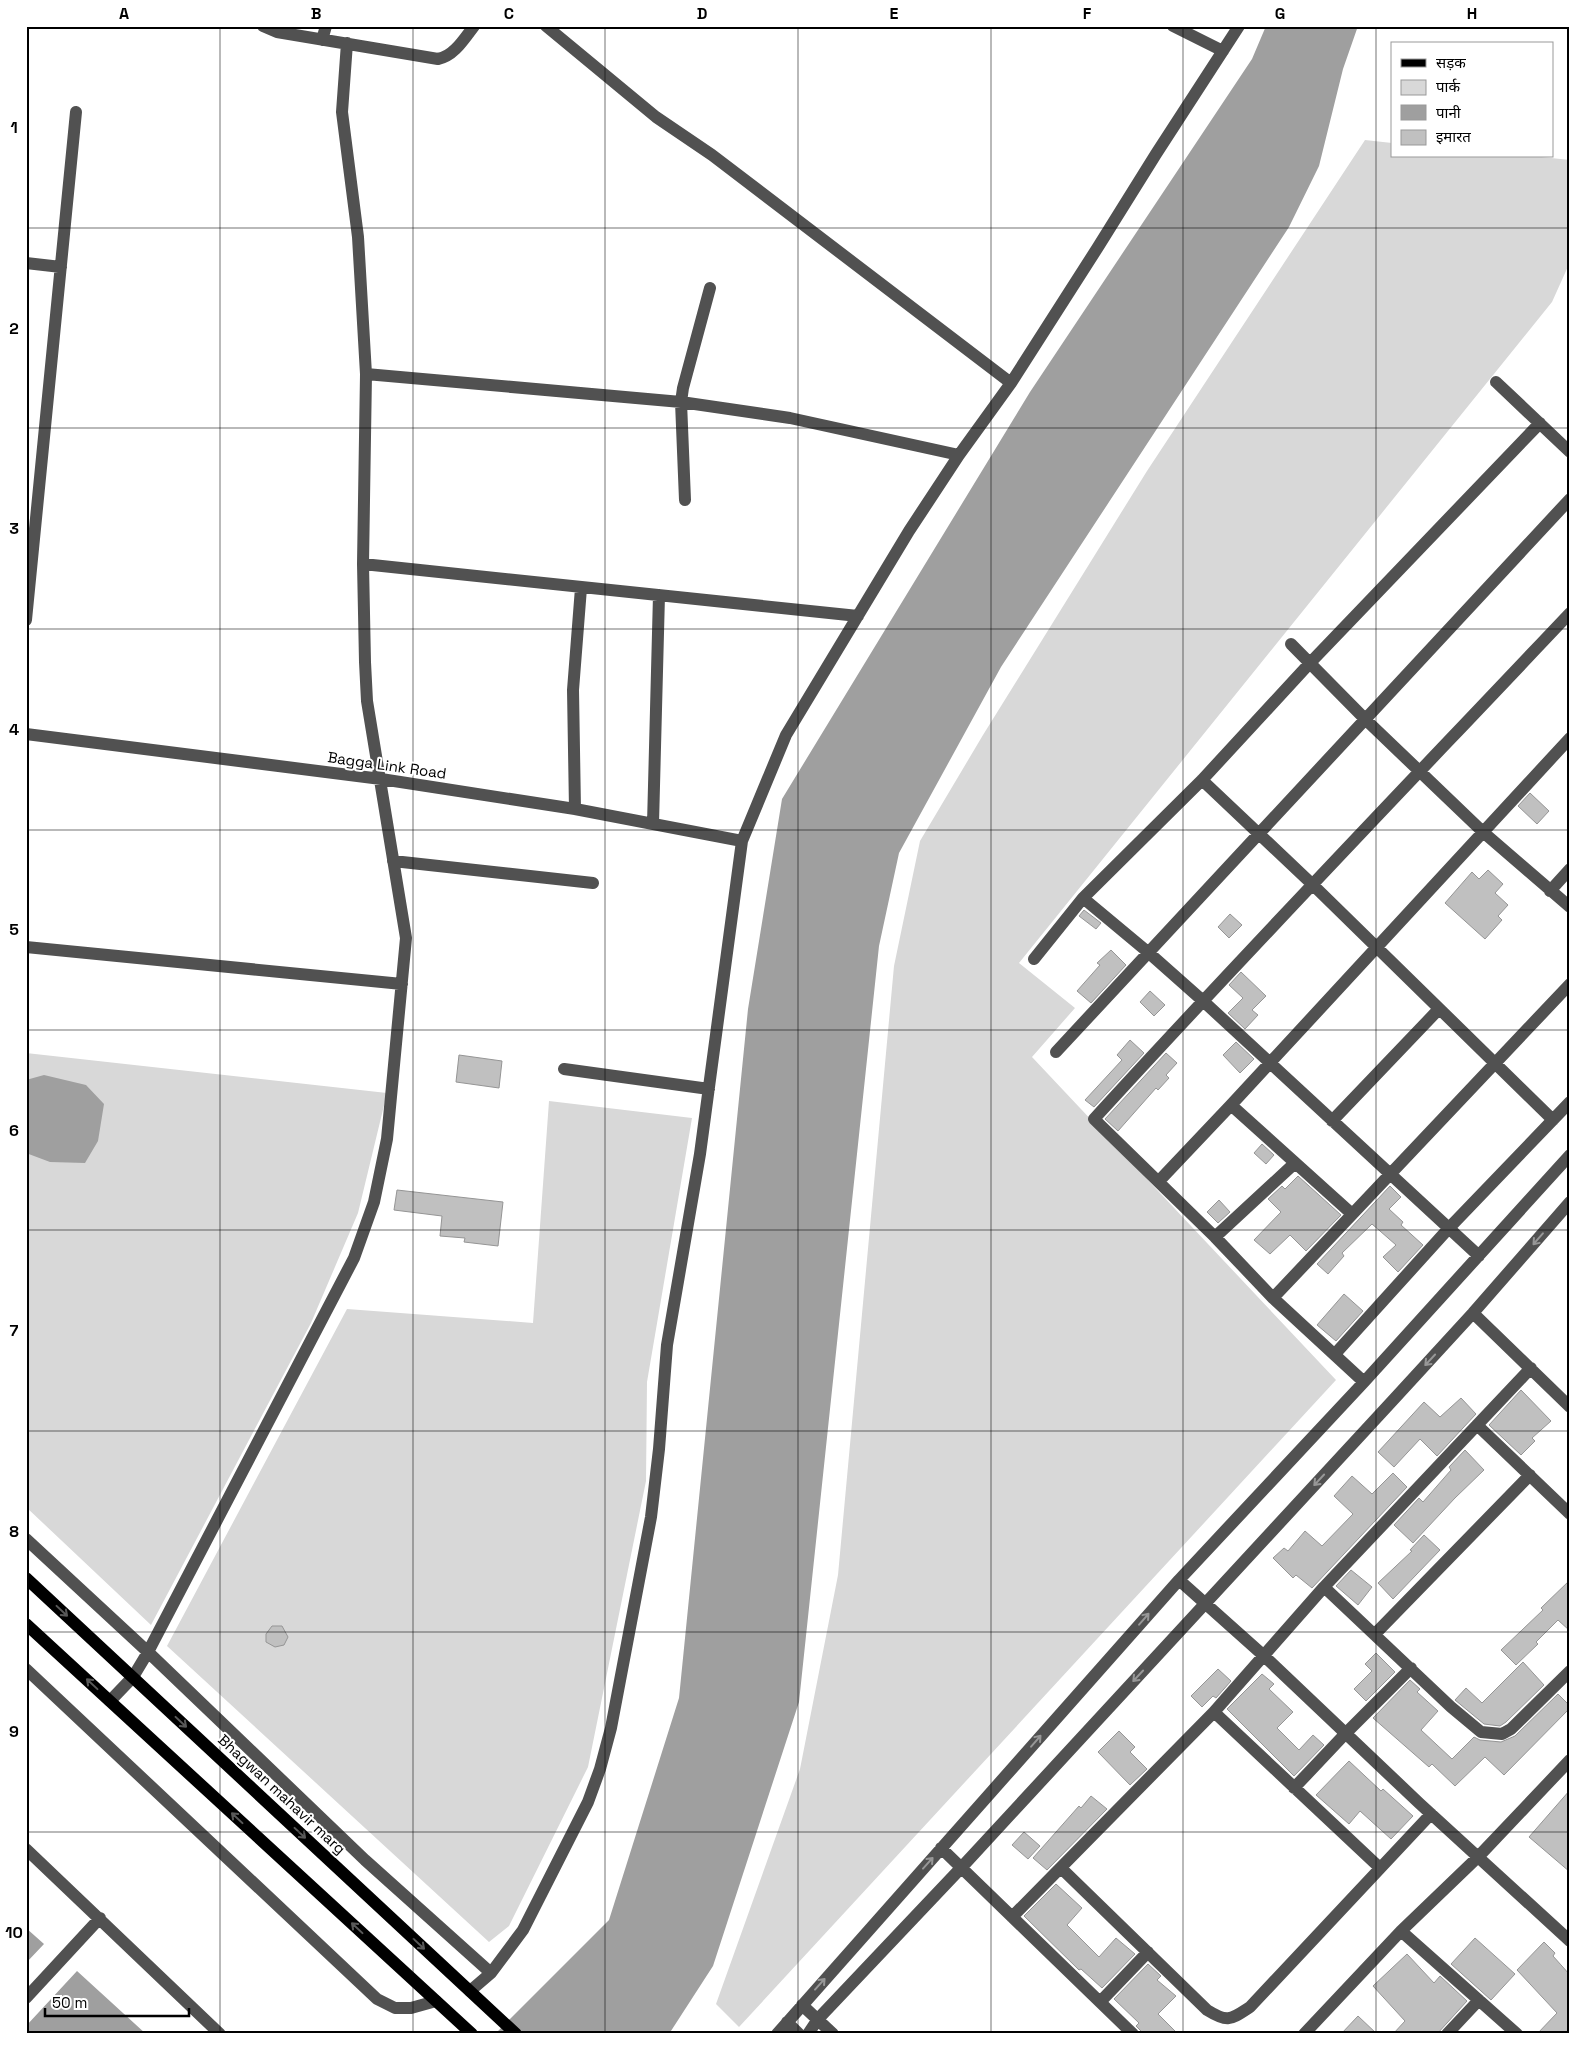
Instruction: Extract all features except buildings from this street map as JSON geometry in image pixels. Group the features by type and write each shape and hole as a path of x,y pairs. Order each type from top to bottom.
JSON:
{"main road":[{"name":"Bhagwan mahavir marg","path":"26,1578 516,2034"},
{"path":"26,1624 471,2033"}],"street":[{"path":"263,26 277,32 438,59 445,58 452,52 474,26"},
{"path":"322,40 326,26"},
{"path":"546,26 656,117 712,154 1011,383"},
{"path":"1173,26 1223,51"},
{"path":"470,1991 490,1973 523,1930 588,1802 600,1769 611,1728 652,1516 667,1345 700,1154 742,841 786,735 909,531 1011,383 1239,26"},
{"path":"110,1701 132,1677 148,1652 354,1258 374,1202 387,1139 406,938 368,701 365,662 363,564 366,374 358,237 342,112 347,43"},
{"path":"26,620 76,112"},
{"path":"26,263 61,267"},
{"path":"685,500 681,402 683,388 710,288"},
{"path":"366,374 681,402 790,418 959,456"},
{"path":"1496,382 1570,452"},
{"path":"1034,959 1083,898 1202,780 1309,664 1540,423"},
{"path":"1056,1052 1570,499"},
{"path":"363,564 858,616"},
{"path":"575,809 573,690 581,588"},
{"path":"653,824 659,595"},
{"path":"1364,1382 1273,1298 1159,1180 1094,1119 1202,1000 1313,886 1570,613"},
{"path":"1291,644 1365,719 1483,832 1570,908"},
{"name":"Bagga Link Road","path":"26,734 381,779 575,809 742,841"},
{"path":"1159,1180 1270,1064 1570,738"},
{"path":"1202,780 1553,1120"},
{"path":"393,862 593,883"},
{"path":"1550,891 1570,869"},
{"path":"1083,898 1202,1000 1480,1256"},
{"path":"26,947 402,984"},
{"path":"1273,1298 1570,984"},
{"path":"1332,1121 1439,1009"},
{"path":"564,1070 709,1089"},
{"path":"1335,1354 1449,1228 1570,1102"},
{"path":"1231,1105 1352,1214"},
{"path":"776,2034 1179,1580 1480,1256 1570,1155"},
{"path":"1215,1237 1295,1163"},
{"path":"808,2034 818,2019 961,1868 1473,1313 1570,1202"},
{"path":"1473,1313 1570,1407"},
{"path":"1012,1917 1214,1712 1324,1587 1531,1368"},
{"path":"1477,1426 1570,1514"},
{"path":"1375,1634 1530,1475"},
{"path":"26,1539 148,1652 365,1860 490,1973"},
{"path":"1179,1580 1263,1655 1431,1814 1570,1941"},
{"path":"1324,1587 1469,1723 1481,1732 1493,1735 1502,1734 1511,1729 1570,1671"},
{"path":"1294,1788 1346,1732 1411,1668"},
{"path":"26,1669 377,1999 395,2008 411,2008 436,2001"},
{"path":"1214,1712 1380,1868"},
{"path":"1304,2034 1401,1931 1478,1857 1570,1760"},
{"path":"1061,1868 1207,2010 1221,2018 1232,2019 1250,2007 1431,1814"},
{"path":"941,1848 1133,2034"},
{"path":"26,1849 220,2034"},
{"path":"26,1998 100,1918"},
{"path":"1401,1931 1517,2034"},
{"path":"1100,2002 1148,1952"},
{"path":"1447,2034 1479,2000"},
{"path":"802,2005 833,2034"},
{"path":"787,2022 799,2034"}],"green space":[{"path":"1365,140 1391,143 1391,158 1551,158 1570,160 1570,262 1552,302 1019,963 1075,1008 1032,1057 1336,1380 739,2027 716,2004 800,1769 838,1575 894,966 920,841 983,735 1147,471"},
{"path":"26,1053 387,1093 358,1213 311,1323 151,1625 26,1507"},
{"path":"549,1101 692,1118 647,1382 646,1481 588,1767 509,1926 489,1942 167,1646 347,1309 533,1323"}],"water":[{"path":"1266,26 1358,26 1343,69 1319,166 1289,227 1001,667 899,853 879,946 799,1702 713,1966 669,2034 495,2034 609,1920 679,1698 748,1009 782,799 1030,392 1252,59"},
{"path":"44,1075 86,1085 104,1104 98,1141 85,1163 50,1162 26,1153 26,1080"},
{"path":"26,1928 44,1944 26,1963"},
{"path":"77,1971 146,2034 26,2034 26,2026"}]}
